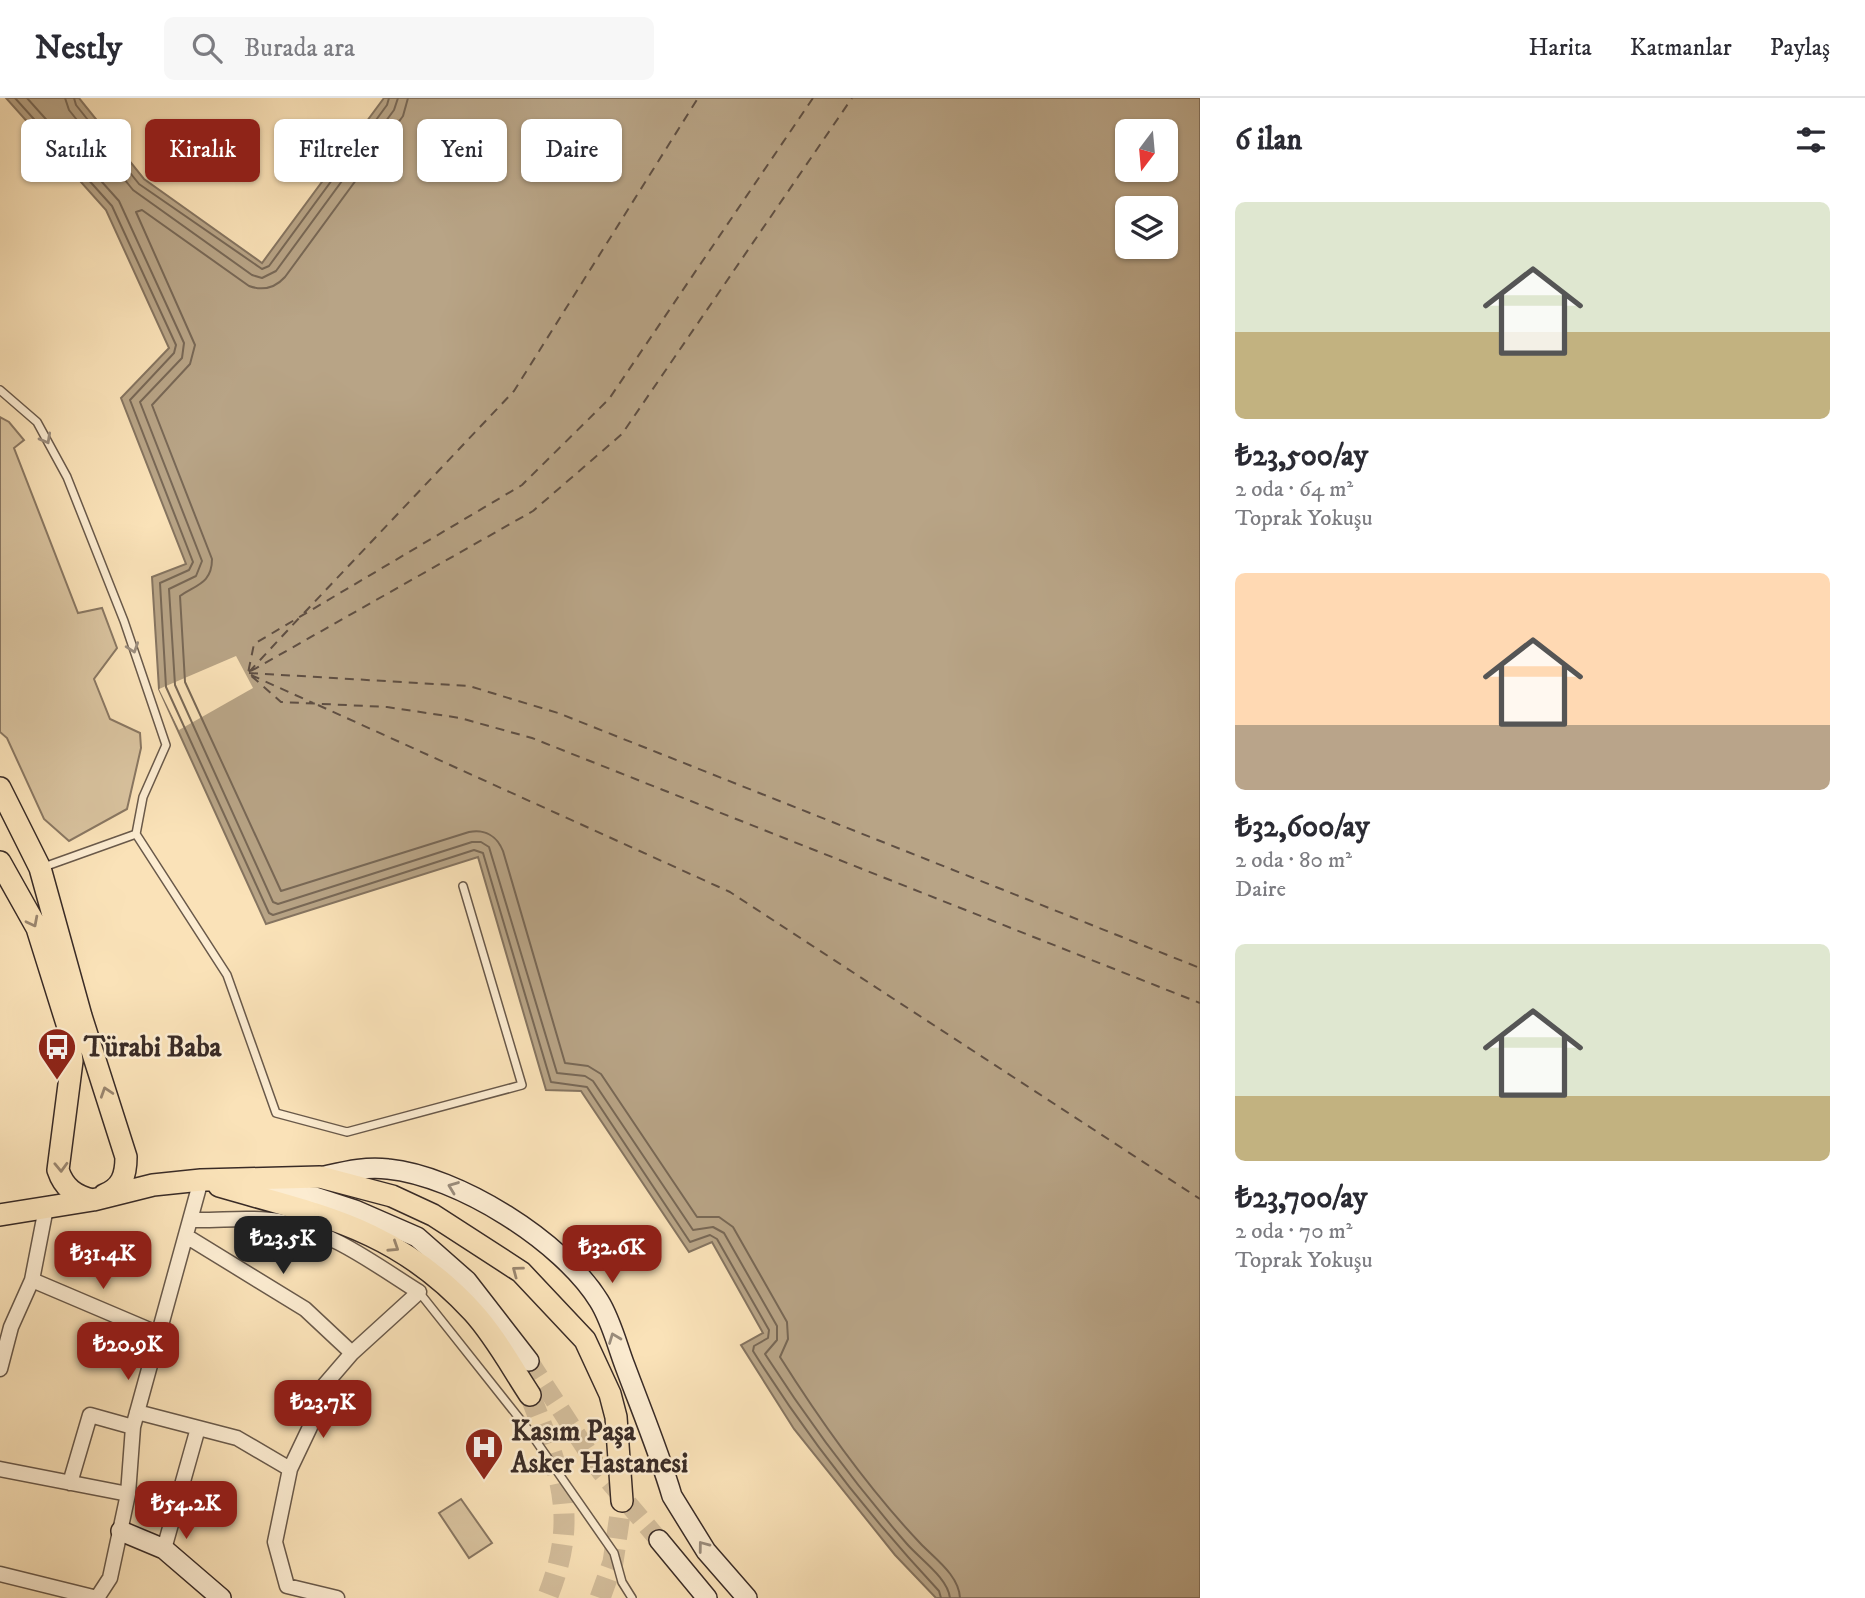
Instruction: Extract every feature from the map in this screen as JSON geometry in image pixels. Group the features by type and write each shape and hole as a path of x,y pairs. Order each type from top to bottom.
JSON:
{"main road":[{"path":"0,788 40,868 81,1016 127,1157 127,1170 122,1183 110,1193 93,1200 71,1192 62,1181 58,1170 72,1061 68,1027 37,928 0,862"},
{"path":"127,1157 153,1185"},
{"path":"6,1210 46,1208 153,1185 201,1180 320,1177 392,1196 433,1215 521,1272 585,1340 610,1394 620,1447 622,1501"},
{"path":"201,1180 341,1220 377,1236 430,1270 475,1314 530,1395"}],"street":[{"path":"320,1177 363,1168 421,1175 465,1191 490,1206 542,1242 569,1266 599,1301 672,1496 688,1526 747,1598"},
{"path":"0,1574 97,1598 110,1578 128,1494 133,1427 201,1180"},
{"path":"239,1191 315,1197 355,1210 417,1237 467,1281 529,1361"},
{"path":"0,1369 11,1327 33,1280 46,1208"},
{"path":"191,1220 278,1221 316,1233 348,1249 419,1292 352,1353 315,1396 310,1427 290,1469 275,1542 286,1592 337,1598"},
{"path":"186,1236 305,1309 352,1353"},
{"path":"33,1280 159,1334"},
{"path":"137,1412 237,1438 290,1469"},
{"path":"70,1483 90,1415 133,1427"},
{"path":"164,1549 198,1428"},
{"path":"0,1469 128,1494"},
{"path":"121,1531 164,1549 221,1598"},
{"path":"659,1540 707,1598"}],"lane":[{"path":"0,390 37,422 67,477 124,621 166,745 143,797 136,834 227,975 276,1113 347,1132 522,1085 463,886"},
{"path":"40,868 136,834"},
{"path":"419,1292 527,1428 614,1553 622,1582 632,1598"}],"shaded area":[{"path":"0,417 9,422 24,440 14,448 78,613 102,608 117,648 94,679 110,719 140,733 141,748 127,809 69,841 44,819 7,738 0,732"},
{"path":"461,1499 492,1543 469,1558 439,1513"}],"water":[{"path":"6,98 79,98 96,119 25,119"},
{"path":"384,98 1200,98 1200,1598 936,1598 895,1555 794,1429 741,1345 763,1333 712,1242 689,1252 581,1091 546,1090 478,857 266,924 159,689 152,577 186,564 121,398 169,348 106,210 81,182 131,182 131,163 145,182 262,263 322,182 403,182 403,119 368,119"}],"pier":[{"path":"236,656 253,688 179,730 159,689"}],"ferry route":[{"path":"304,613 514,391 698,98"},
{"path":"813,98 609,399 522,485 254,644 248,673 281,702 387,707 460,718 532,738 1200,1003"},
{"path":"251,671 533,511 622,434 852,98"},
{"path":"249,672 300,617"},
{"path":"249,673 469,686 558,713 1200,968"},
{"path":"251,675 313,703"},
{"path":"318,705 730,892 1200,1199"}],"tunnel":[{"path":"529,1361 601,1472 659,1540"},
{"path":"530,1395 557,1472 564,1518 557,1569 547,1598"},
{"path":"600,1598 613,1562 622,1501"}],"place":[{"name":"Türabi Baba","path":"57,1081"},
{"name":"Kasım Paşa Asker Hastanesi","path":"484,1481"}]}
